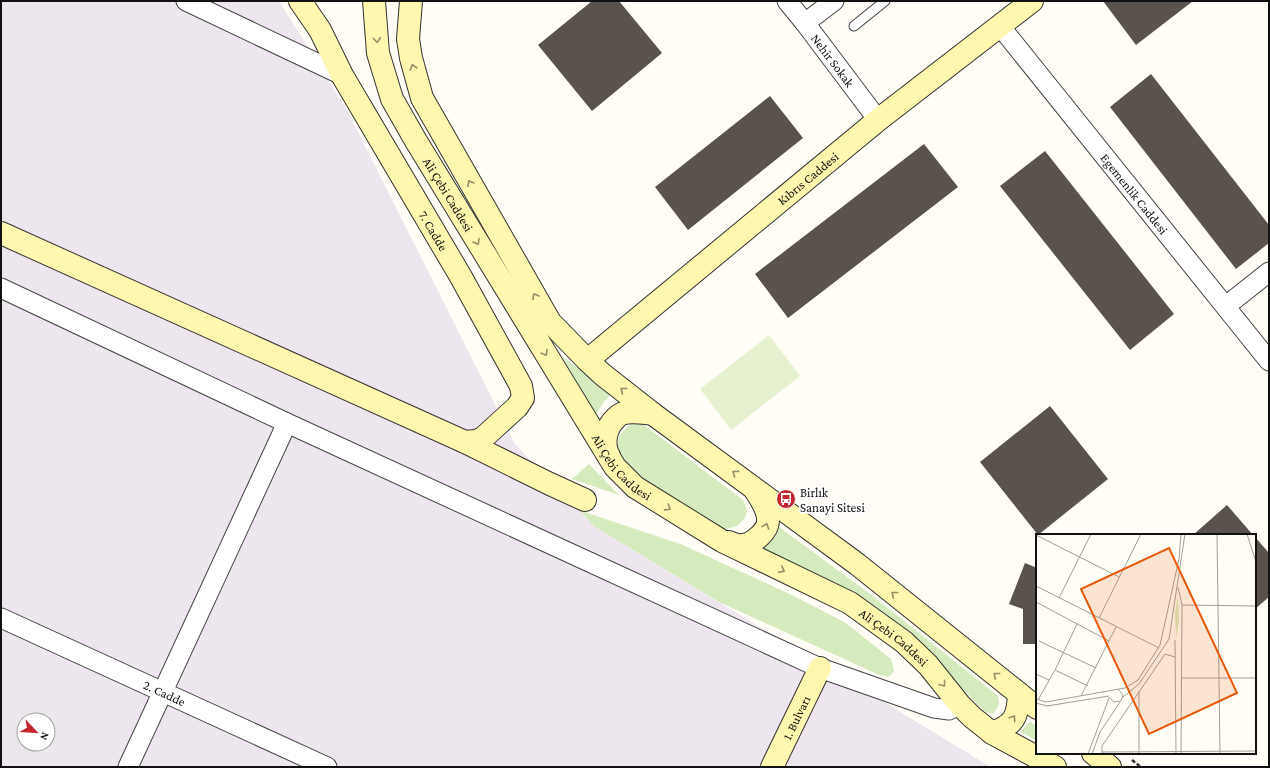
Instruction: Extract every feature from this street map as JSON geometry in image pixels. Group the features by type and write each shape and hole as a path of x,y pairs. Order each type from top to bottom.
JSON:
{"main road":[{"name":"7. Cadde","path":"300,1 320,30 342,75 461,277 521,386 522,398 517,407 483,438 476,441 465,442"},
{"name":"Ali Çebi Caddesi","path":"374,1 378,53 392,99 424,155 615,467 635,487 722,541 850,603 904,642 928,665 960,705 972,717 992,733 1055,767"},
{"name":"Ali Çebi Caddesi","path":"411,1 408,39 411,58 422,98 550,322 602,374 653,414 856,564 1036,707"},
{"name":"Kıbrıs Caddesi","path":"587,360 878,120 1032,1"},
{"path":"1,233 465,442 585,500"},
{"path":"615,467 607,452 605,440 609,426 621,414 637,412 653,414"},
{"path":"722,541 742,546 753,542 764,532 769,521 764,505 754,488"},
{"name":"1. Bulvarı","path":"772,767 820,668"},
{"path":"992,733 1004,729 1013,720 1018,709 1019,694"},
{"path":"1094,754 1110,767"}],"street":[{"path":"186,1 342,75"},
{"name":"Nehir Sokak","path":"787,1 878,120"},
{"path":"805,23 834,1"},
{"name":"Egemenlik Caddesi","path":"1000,26 1269,361"},
{"path":"1226,306 1269,272"},
{"path":"1,288 286,423 820,668 934,708 949,710 960,705"},
{"path":"128,767 286,423"},
{"name":"2. Cadde","path":"1,618 327,767"}],"lane":[{"path":"854,26 885,1"}],"shaded area":[{"path":"1,1 279,1 347,110 515,444 595,527 991,767 1,767"}],"green space":[{"path":"769,335 800,376 731,430 700,389"},
{"path":"562,356 611,394 603,403 596,415"},
{"path":"640,422 743,500 747,510 745,518 737,526 726,529 716,526 650,486 624,463 617,450 619,436 633,423"},
{"path":"589,464 619,495 572,479"},
{"path":"579,510 683,545 792,595 846,623 891,659 894,670 892,674 888,677 877,674 719,602 595,527"},
{"path":"775,524 873,596 998,696 999,704 994,713 986,713 922,647 858,595 762,548"},
{"path":"1030,721 1036,726 1036,740 1021,732"}],"building":[{"path":"592,1 619,1 662,53 592,111 538,45"},
{"path":"1103,1 1193,1 1136,45"},
{"path":"1151,74 1269,225 1269,243 1236,269 1110,107"},
{"path":"770,96 803,138 688,230 655,187"},
{"path":"924,144 958,187 788,318 755,274"},
{"path":"1045,151 1174,314 1130,350 1000,186"},
{"path":"1050,406 1108,479 1039,534 1037,534 980,462"},
{"path":"1227,505 1252,534 1194,534"},
{"path":"1256,538 1269,553 1269,597 1256,608"},
{"path":"1025,563 1036,568 1036,644 1023,644 1023,609 1009,604"}],"place":[{"name":"Birlık Sanayi Sitesi","path":"786,499"}]}
